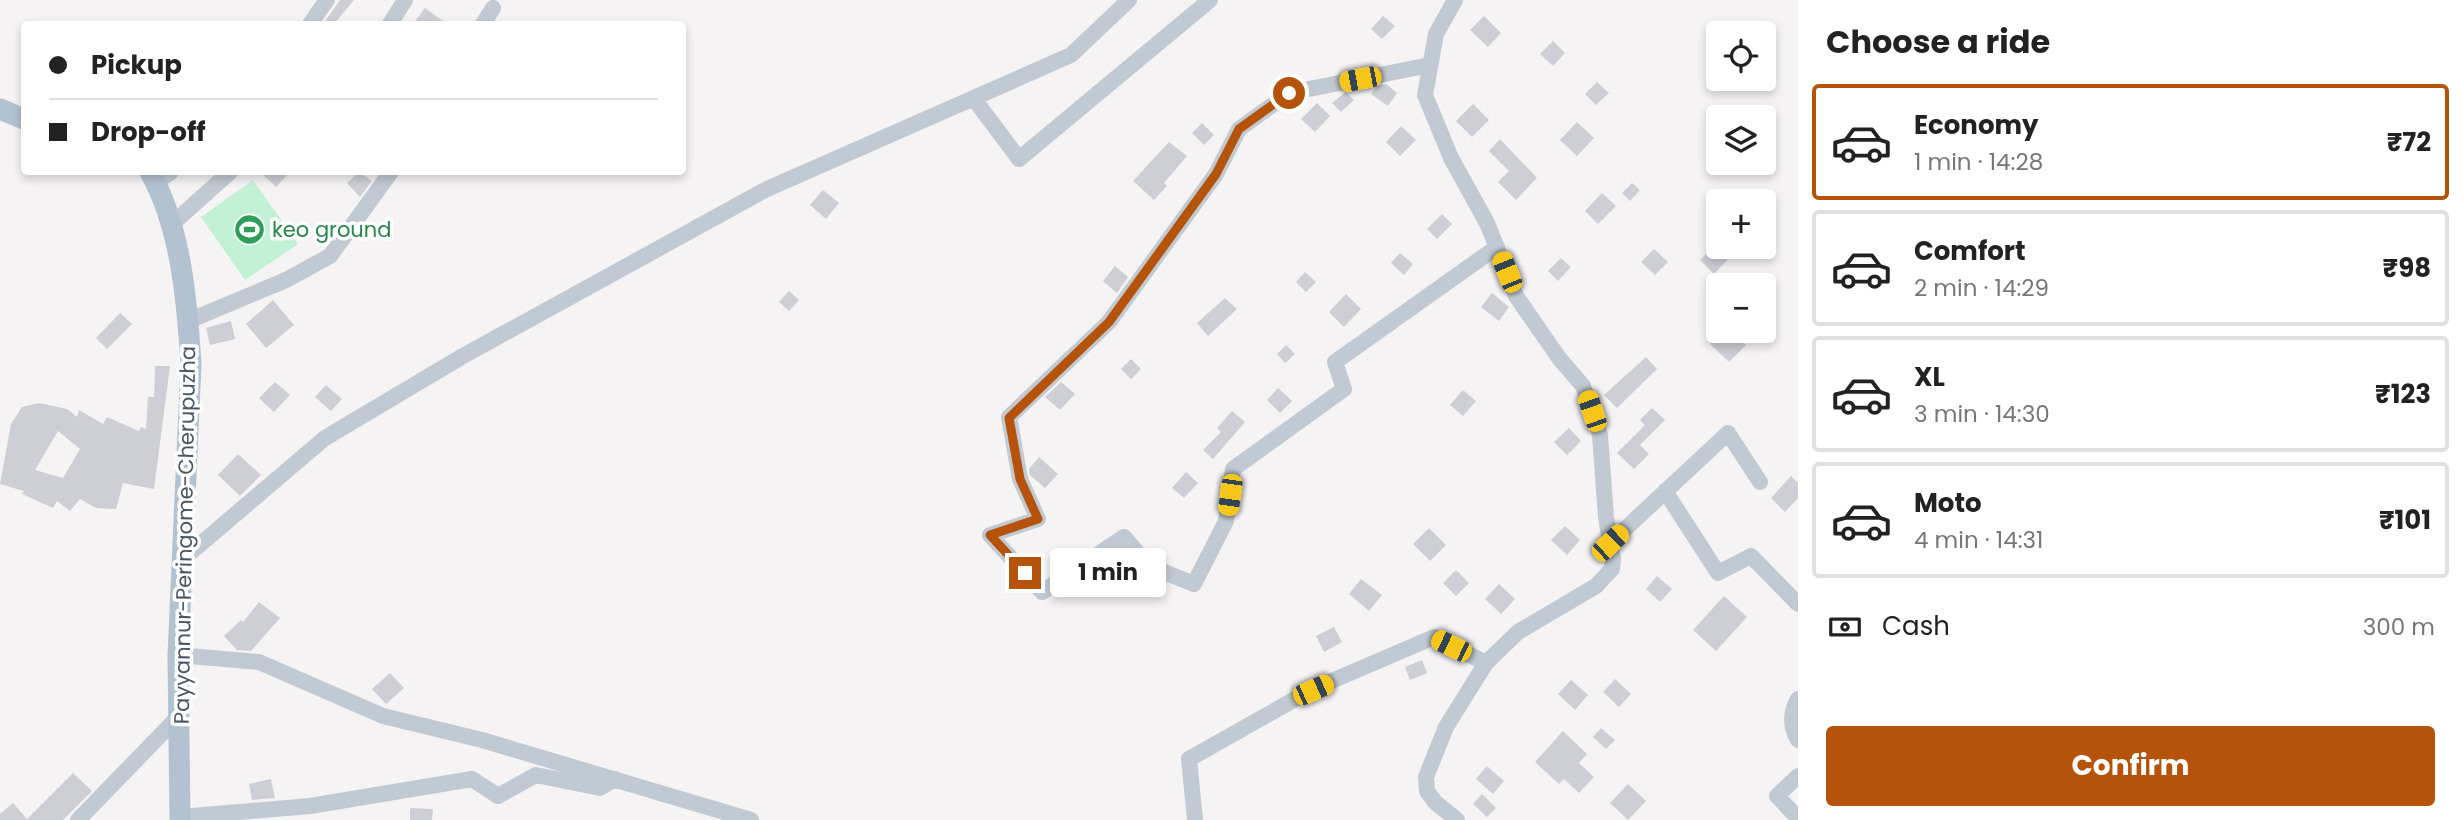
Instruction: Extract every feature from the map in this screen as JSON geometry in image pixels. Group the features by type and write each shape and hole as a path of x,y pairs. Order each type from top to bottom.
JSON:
{"main road":[{"path":"0,109 21,118"},
{"name":"Payyannur-Peringome-Cherupuzha","path":"159,175 172,224 188,321 191,363 178,655 180,819"}],"street":[{"path":"312,21 327,0"},
{"path":"392,21 405,0"},
{"path":"183,559 325,438 463,356 765,190 1071,55 1129,0"},
{"path":"974,99 1019,159 1210,0"},
{"path":"1455,0 1436,34 1425,95 1451,158 1487,223 1516,296 1559,358 1583,386 1600,435 1612,569 1596,586 1518,632 1486,663 1446,727 1426,776 1427,791 1435,802 1457,820"},
{"path":"485,21 493,8"},
{"path":"1430,65 1289,93 1239,129 1216,174 1109,322 1009,418 1020,479 1038,519 990,535 1042,592 1124,537 1149,566 1194,584 1226,521 1233,469 1344,389 1335,362 1497,247"},
{"path":"172,224 227,175"},
{"path":"188,321 286,280 330,256 389,175"},
{"path":"1610,543 1728,433 1760,482"},
{"path":"1665,491 1717,573 1751,556 1798,604"},
{"path":"1195,820 1189,759 1313,690 1434,637 1486,663"},
{"path":"178,655 259,662 383,716 482,740 751,820"},
{"path":"1798,699 1791,711 1793,732 1798,740"},
{"path":"78,820 180,715"},
{"path":"180,819 309,813 472,779 498,796 536,775 600,788 615,779"},
{"path":"1798,776 1777,796 1798,818"}],"green space":[{"name":"keo ground","path":"253,180 298,244 245,280 201,217"}],"building":[{"path":"340,0 354,0 336,21 325,21"},
{"path":"425,8 443,21 415,21"},
{"path":"1383,16 1395,26 1382,39 1371,29"},
{"path":"1484,16 1501,33 1488,47 1470,30"},
{"path":"1553,41 1565,53 1553,66 1540,54"},
{"path":"1597,82 1609,93 1596,105 1585,94"},
{"path":"1386,84 1397,93 1388,106 1371,94 1377,86"},
{"path":"1346,92 1354,100 1341,112 1332,103"},
{"path":"1317,103 1330,116 1315,132 1301,119"},
{"path":"1473,104 1489,120 1472,137 1456,121"},
{"path":"1577,122 1594,138 1577,156 1560,140"},
{"path":"1202,123 1214,135 1204,145 1192,133"},
{"path":"1401,126 1416,140 1400,156 1386,142"},
{"path":"1500,139 1537,178 1516,200 1498,182 1509,171 1489,151"},
{"path":"1169,142 1187,156 1164,183 1167,186 1154,200 1133,181"},
{"path":"263,175 287,175 276,187"},
{"path":"356,175 363,175 372,181 360,197 347,183"},
{"path":"1632,183 1640,190 1630,201 1622,193"},
{"path":"823,190 839,203 826,219 810,205"},
{"path":"1602,193 1616,206 1598,224 1585,211"},
{"path":"1442,214 1452,224 1437,239 1427,229"},
{"path":"1654,249 1668,262 1655,275 1641,262"},
{"path":"1400,253 1413,264 1404,275 1391,263"},
{"path":"1706,254 1706,259 1728,259 1715,273 1700,260"},
{"path":"1561,258 1571,267 1558,281 1548,271"},
{"path":"1115,266 1128,277 1117,293 1103,281"},
{"path":"1305,272 1316,282 1306,292 1296,282"},
{"path":"789,291 799,300 789,311 779,302"},
{"path":"1492,293 1509,307 1499,321 1481,307"},
{"path":"1346,294 1361,309 1344,327 1329,312"},
{"path":"1225,298 1237,309 1208,336 1197,323"},
{"path":"273,300 294,325 266,348 246,324"},
{"path":"120,313 132,324 107,349 96,338"},
{"path":"231,321 235,339 210,345 206,328"},
{"path":"1744,343 1746,345 1729,362 1710,344"},
{"path":"1286,345 1295,354 1285,363 1277,354"},
{"path":"1646,357 1657,369 1617,408 1604,395"},
{"path":"1131,359 1141,369 1131,379 1121,369"},
{"path":"155,366 170,366 154,489 123,483 116,509 96,508 80,499 70,511 57,501 53,508 22,494 24,491 0,484 11,424 22,407 39,403 67,409 77,417 79,410 103,424 107,417 139,431 141,427 146,429 148,397 154,397","holes":["58,431 80,449 63,478 35,470"]},
{"path":"275,382 290,395 274,412 259,398"},
{"path":"1061,382 1075,394 1060,410 1045,397"},
{"path":"326,385 342,399 331,411 315,397"},
{"path":"1278,388 1292,401 1280,413 1267,400"},
{"path":"1463,390 1476,401 1463,416 1450,405"},
{"path":"1652,408 1665,420 1640,445 1649,454 1634,469 1617,453 1645,425 1640,420"},
{"path":"1232,411 1245,422 1213,459 1203,450 1221,432 1217,428"},
{"path":"1569,428 1581,441 1567,455 1554,442"},
{"path":"238,454 261,475 240,496 218,475"},
{"path":"1039,457 1058,474 1045,488 1030,475 1029,469"},
{"path":"1186,472 1198,483 1184,498 1172,488"},
{"path":"1791,476 1798,483 1798,498 1785,512 1771,498"},
{"path":"1565,526 1580,540 1567,555 1551,540"},
{"path":"1429,528 1446,545 1430,561 1413,544"},
{"path":"1456,570 1469,583 1456,596 1443,583"},
{"path":"1657,576 1672,589 1660,602 1646,589"},
{"path":"1361,579 1382,595 1369,611 1349,594"},
{"path":"1499,584 1515,599 1501,614 1485,599"},
{"path":"1724,596 1747,617 1716,651 1693,630"},
{"path":"259,602 280,618 251,651 237,650 224,636 241,620 243,622"},
{"path":"1334,627 1342,642 1324,652 1316,636"},
{"path":"1422,660 1427,673 1410,680 1405,667"},
{"path":"390,673 404,688 386,704 372,689"},
{"path":"1615,679 1631,694 1619,707 1603,692"},
{"path":"1571,680 1588,695 1575,710 1558,694"},
{"path":"1601,728 1615,740 1606,749 1593,737"},
{"path":"1563,731 1587,754 1579,763 1594,777 1579,793 1564,779 1559,784 1535,762"},
{"path":"1487,766 1504,781 1493,794 1476,779"},
{"path":"73,773 92,791 63,820 0,820 0,814 13,803 27,819"},
{"path":"271,779 275,798 252,800 249,784"},
{"path":"1628,784 1646,801 1628,820 1610,803"},
{"path":"1482,794 1496,808 1487,817 1473,804"},
{"path":"410,808 433,809 432,820 410,820"}],"place":[{"name":"keo ground","path":"249,230"}],"route":[{"path":"1025,573 990,535 1038,519 1020,479 1009,418 1109,322 1216,174 1239,129 1289,93"}]}
